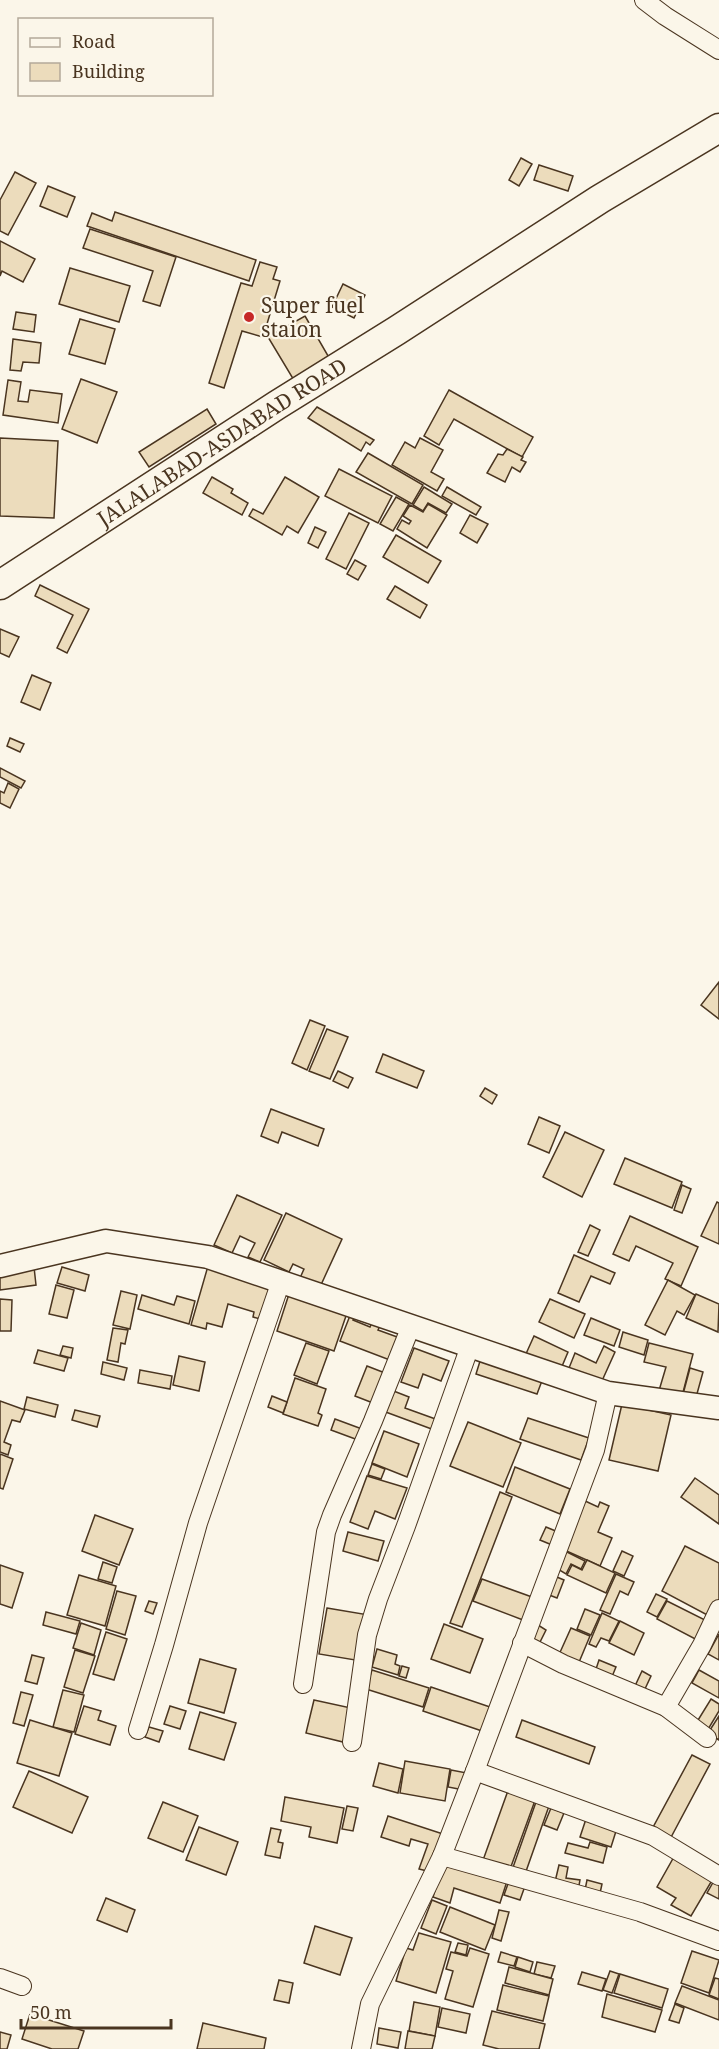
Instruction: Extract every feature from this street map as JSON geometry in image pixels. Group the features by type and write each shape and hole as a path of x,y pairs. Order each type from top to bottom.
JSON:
{"main road":[{"name":"JALALABAD-ASDABAD ROAD","path":"0,585 267,411 600,199 719,128"}],"street":[{"path":"645,0 665,16 719,50"},
{"path":"0,1266 106,1242 208,1257 608,1393 719,1407"},
{"path":"138,1730 198,1523 281,1281"},
{"path":"303,1684 329,1524 411,1326"},
{"path":"352,1742 370,1626 470,1346"},
{"path":"361,2049 373,1996 442,1856 475,1771 595,1450 608,1393"},
{"path":"666,1707 719,1609"},
{"path":"522,1643 563,1664 666,1707 707,1738"},
{"path":"475,1771 653,1836 719,1876"},
{"path":"442,1856 640,1912 719,1941"},
{"path":"0,1978 22,1986"}],"building":[{"path":"521,158 532,164 519,186 509,180"},
{"path":"539,165 573,176 568,191 534,180"},
{"path":"15,172 36,183 8,235 0,231 0,200"},
{"path":"48,186 75,197 67,217 40,206"},
{"path":"115,212 256,260 249,281 87,226 92,213 112,221"},
{"path":"90,229 176,257 160,306 143,301 153,271 83,248"},
{"path":"0,241 35,259 23,282 2,271 0,276"},
{"path":"260,262 277,267 273,279 280,281 263,337 242,331 224,388 209,383 241,283 252,286"},
{"path":"70,268 130,286 119,322 59,304"},
{"path":"343,284 365,295 354,318 332,307"},
{"path":"16,312 36,315 34,332 13,329"},
{"path":"305,316 331,361 295,382 268,337"},
{"path":"80,319 115,329 105,364 69,354"},
{"path":"13,339 41,343 39,363 23,362 21,371 10,370"},
{"path":"81,379 117,392 97,443 62,429"},
{"path":"8,380 21,382 18,401 28,402 30,390 62,394 58,423 3,415"},
{"path":"449,390 533,437 522,457 454,419 439,445 424,436"},
{"path":"317,407 374,440 370,445 366,442 361,451 308,418"},
{"path":"207,409 216,424 149,467 139,452"},
{"path":"0,438 58,441 54,518 0,516"},
{"path":"420,438 443,450 431,472 444,479 437,491 392,465 405,442 415,448"},
{"path":"507,449 523,457 521,460 526,462 520,472 512,467 505,482 487,473 498,454 503,455"},
{"path":"368,453 423,485 412,504 356,472"},
{"path":"339,469 392,496 378,523 325,496"},
{"path":"212,477 233,489 231,493 248,503 242,515 203,493"},
{"path":"285,477 319,497 298,533 287,526 282,535 249,516 253,509 263,514"},
{"path":"424,487 452,504 446,513 428,503 423,511 413,505"},
{"path":"447,487 481,507 476,515 442,496"},
{"path":"396,497 409,504 393,531 380,524"},
{"path":"428,504 447,515 427,548 397,529 402,520 409,524 411,521 403,516 410,505 423,512"},
{"path":"349,513 369,523 346,569 326,559"},
{"path":"470,515 488,524 477,543 460,533"},
{"path":"315,527 326,532 318,548 308,543"},
{"path":"396,535 441,561 428,583 383,557"},
{"path":"355,560 366,566 358,580 347,574"},
{"path":"40,585 89,609 67,653 57,648 73,615 35,596"},
{"path":"395,586 427,605 420,618 387,599"},
{"path":"0,629 19,637 9,657 0,653"},
{"path":"32,675 51,683 40,710 21,702"},
{"path":"10,738 24,744 20,752 7,746"},
{"path":"0,768 25,781 21,788 0,777"},
{"path":"8,783 19,789 10,808 0,803 0,791 4,793"},
{"path":"719,982 719,1019 701,1005"},
{"path":"310,1020 325,1026 307,1070 292,1063"},
{"path":"327,1029 348,1037 330,1079 309,1071"},
{"path":"383,1054 424,1071 417,1088 376,1072"},
{"path":"338,1071 353,1078 348,1088 333,1081"},
{"path":"485,1088 497,1095 492,1104 480,1096"},
{"path":"271,1109 324,1129 318,1146 282,1132 278,1143 261,1136"},
{"path":"539,1117 560,1126 549,1153 528,1144"},
{"path":"565,1132 604,1150 582,1197 543,1177"},
{"path":"625,1158 682,1182 672,1208 614,1184"},
{"path":"682,1185 691,1189 682,1213 674,1210"},
{"path":"237,1195 282,1215 260,1262 248,1257 255,1243 240,1236 232,1253 214,1245"},
{"path":"717,1202 719,1203 719,1244 701,1236"},
{"path":"286,1213 342,1239 320,1287 300,1278 304,1269 293,1264 289,1272 264,1260"},
{"path":"630,1216 698,1247 681,1286 665,1279 673,1263 636,1246 629,1261 613,1254"},
{"path":"590,1225 600,1230 588,1256 578,1252"},
{"path":"574,1255 615,1273 610,1284 591,1276 579,1302 558,1293"},
{"path":"208,1266 277,1286 267,1321 253,1317 254,1312 228,1304 222,1327 207,1323 206,1329 191,1325"},
{"path":"34,1267 36,1285 0,1290 0,1271"},
{"path":"62,1267 89,1275 85,1291 57,1283"},
{"path":"668,1280 695,1295 684,1315 677,1311 665,1335 645,1325"},
{"path":"56,1285 74,1290 67,1318 49,1314"},
{"path":"121,1291 137,1295 130,1329 113,1325"},
{"path":"289,1294 347,1313 334,1351 277,1331"},
{"path":"696,1294 719,1304 718,1332 686,1318"},
{"path":"142,1295 174,1305 177,1296 195,1301 189,1324 138,1309"},
{"path":"0,1299 12,1300 11,1331 0,1331"},
{"path":"550,1299 585,1314 574,1338 539,1322"},
{"path":"351,1313 355,1315 353,1320 370,1327 373,1320 381,1323 378,1330 400,1338 395,1362 340,1341"},
{"path":"591,1318 620,1330 614,1346 584,1335"},
{"path":"113,1328 128,1330 125,1344 121,1343 118,1362 107,1360"},
{"path":"623,1332 648,1340 644,1355 619,1347"},
{"path":"534,1336 568,1352 560,1371 525,1356"},
{"path":"306,1343 329,1351 317,1384 294,1375"},
{"path":"649,1343 693,1354 681,1400 658,1394 666,1367 644,1362"},
{"path":"63,1346 73,1348 71,1358 60,1355"},
{"path":"604,1346 615,1352 601,1383 569,1368 575,1353 596,1363"},
{"path":"414,1348 449,1361 441,1381 423,1374 418,1388 401,1382"},
{"path":"38,1350 68,1358 64,1371 34,1363"},
{"path":"179,1356 205,1362 199,1391 173,1385"},
{"path":"481,1358 543,1378 537,1394 476,1374"},
{"path":"103,1362 127,1368 124,1380 101,1374"},
{"path":"367,1366 385,1373 373,1403 355,1396"},
{"path":"690,1368 703,1372 695,1401 682,1398"},
{"path":"140,1370 172,1376 170,1389 138,1383"},
{"path":"295,1378 326,1389 318,1413 322,1415 318,1426 283,1414"},
{"path":"391,1390 409,1397 405,1408 441,1421 437,1431 383,1411"},
{"path":"272,1396 287,1402 283,1413 268,1407"},
{"path":"27,1397 58,1405 55,1417 24,1409"},
{"path":"0,1401 25,1410 20,1422 12,1420 4,1442 11,1445 8,1455 0,1452"},
{"path":"622,1404 671,1415 658,1471 609,1460"},
{"path":"75,1410 100,1416 97,1427 72,1420"},
{"path":"528,1418 589,1438 581,1460 520,1439"},
{"path":"335,1419 362,1429 358,1440 331,1430"},
{"path":"468,1422 521,1443 503,1487 450,1466"},
{"path":"384,1431 419,1444 407,1477 372,1463"},
{"path":"0,1454 13,1459 3,1489 0,1488"},
{"path":"372,1464 385,1469 381,1479 368,1475"},
{"path":"515,1467 570,1489 560,1514 506,1492"},
{"path":"367,1476 407,1488 395,1519 375,1511 368,1529 350,1522"},
{"path":"695,1478 719,1495 719,1524 681,1497"},
{"path":"500,1492 512,1497 462,1627 450,1623"},
{"path":"583,1500 598,1507 600,1502 609,1506 598,1532 612,1538 600,1566 562,1549"},
{"path":"95,1515 133,1529 119,1565 82,1551"},
{"path":"546,1527 558,1532 552,1545 540,1540"},
{"path":"348,1532 384,1541 378,1561 343,1551"},
{"path":"685,1546 719,1563 719,1602 711,1617 662,1591"},
{"path":"565,1551 585,1561 581,1569 571,1564 566,1574 556,1568"},
{"path":"622,1551 633,1556 624,1576 613,1571"},
{"path":"587,1560 615,1573 606,1593 567,1575 572,1565 582,1570"},
{"path":"103,1562 117,1567 112,1583 98,1579"},
{"path":"0,1565 23,1573 12,1608 0,1604"},
{"path":"616,1574 634,1582 628,1595 620,1591 610,1614 600,1610"},
{"path":"79,1575 116,1586 105,1626 67,1615"},
{"path":"552,1575 564,1580 557,1598 544,1593"},
{"path":"482,1579 532,1597 523,1620 473,1601"},
{"path":"117,1591 136,1596 125,1635 106,1629"},
{"path":"656,1594 667,1599 657,1617 647,1612"},
{"path":"149,1601 157,1603 153,1614 145,1611"},
{"path":"667,1601 711,1623 701,1642 657,1619"},
{"path":"327,1608 369,1615 361,1661 319,1654"},
{"path":"585,1609 600,1615 591,1635 577,1629"},
{"path":"46,1612 80,1621 76,1634 43,1625"},
{"path":"602,1613 619,1621 609,1641 601,1638 596,1647 589,1644"},
{"path":"620,1621 644,1633 634,1655 609,1643"},
{"path":"81,1623 101,1630 94,1655 73,1648"},
{"path":"444,1624 483,1639 470,1673 431,1659"},
{"path":"538,1625 546,1630 540,1642 528,1644"},
{"path":"571,1628 590,1636 577,1667 557,1659"},
{"path":"106,1632 127,1639 114,1680 93,1674"},
{"path":"719,1634 719,1660 708,1654"},
{"path":"377,1649 397,1655 395,1664 400,1666 398,1675 372,1667"},
{"path":"75,1650 95,1656 83,1693 64,1687"},
{"path":"32,1655 44,1658 37,1684 25,1681"},
{"path":"200,1659 236,1669 224,1713 188,1703"},
{"path":"599,1660 616,1667 611,1679 595,1672"},
{"path":"402,1666 409,1668 406,1678 399,1676"},
{"path":"372,1670 429,1688 423,1707 366,1689"},
{"path":"699,1670 719,1681 719,1698 692,1683"},
{"path":"642,1671 651,1676 644,1691 635,1686"},
{"path":"431,1687 490,1707 482,1731 423,1711"},
{"path":"63,1690 84,1695 74,1732 53,1727"},
{"path":"21,1692 33,1695 24,1726 13,1723"},
{"path":"711,1699 719,1704 719,1711 707,1731 695,1725"},
{"path":"314,1700 351,1708 343,1742 306,1733"},
{"path":"84,1706 101,1711 98,1720 116,1726 110,1745 75,1734"},
{"path":"170,1706 186,1711 180,1729 164,1724"},
{"path":"200,1712 236,1723 224,1760 189,1749"},
{"path":"719,1716 719,1740 708,1733"},
{"path":"30,1720 72,1733 59,1776 17,1763"},
{"path":"522,1720 595,1747 589,1764 516,1737"},
{"path":"149,1727 163,1731 159,1742 145,1737"},
{"path":"692,1755 710,1764 669,1841 651,1831"},
{"path":"405,1761 450,1769 445,1801 400,1793"},
{"path":"379,1763 403,1769 398,1793 373,1786"},
{"path":"451,1770 467,1773 464,1790 448,1787"},
{"path":"29,1771 88,1797 72,1833 13,1807"},
{"path":"510,1785 537,1795 509,1872 482,1863"},
{"path":"285,1797 344,1808 337,1843 309,1837 311,1827 281,1821"},
{"path":"163,1802 198,1816 183,1852 148,1838"},
{"path":"536,1802 549,1806 524,1877 511,1873"},
{"path":"347,1806 358,1808 353,1831 342,1829"},
{"path":"551,1808 564,1813 557,1830 544,1825"},
{"path":"388,1816 443,1834 431,1872 419,1869 428,1844 411,1839 409,1846 381,1837"},
{"path":"586,1819 617,1828 611,1847 580,1837"},
{"path":"199,1827 238,1842 226,1875 186,1860"},
{"path":"271,1828 281,1830 278,1842 283,1843 280,1858 265,1855"},
{"path":"590,1842 607,1847 603,1863 565,1853 568,1843 588,1848"},
{"path":"675,1855 714,1877 691,1916 671,1905 676,1898 657,1887"},
{"path":"445,1858 508,1878 500,1903 454,1888 450,1903 433,1897"},
{"path":"559,1865 568,1867 566,1878 580,1880 578,1891 554,1886"},
{"path":"715,1879 719,1881 719,1899 707,1893"},
{"path":"587,1880 602,1884 599,1898 584,1895"},
{"path":"509,1881 525,1886 520,1900 504,1895"},
{"path":"106,1898 135,1910 127,1932 97,1920"},
{"path":"432,1900 447,1906 436,1934 421,1928"},
{"path":"450,1907 495,1925 485,1950 440,1932"},
{"path":"499,1910 509,1912 501,1941 492,1938"},
{"path":"315,1926 352,1938 340,1975 304,1963"},
{"path":"419,1933 451,1942 436,1993 396,1981 406,1948 413,1950"},
{"path":"458,1943 468,1945 466,1955 455,1952"},
{"path":"470,1948 489,1954 473,2007 445,1999 453,1971 446,1969 451,1952 467,1956"},
{"path":"692,1951 719,1960 709,1993 681,1983"},
{"path":"501,1952 517,1957 514,1966 498,1962"},
{"path":"518,1957 533,1962 530,1972 515,1967"},
{"path":"537,1962 555,1966 551,1978 534,1974"},
{"path":"509,1967 553,1979 549,1995 505,1983"},
{"path":"610,1971 619,1974 612,1993 603,1990"},
{"path":"582,1972 606,1979 602,1991 578,1984"},
{"path":"620,1974 668,1989 662,2008 614,1993"},
{"path":"715,1978 719,1979 719,1999 709,1995"},
{"path":"279,1980 293,1983 289,2003 274,2000"},
{"path":"503,1985 549,1996 543,2021 497,2010"},
{"path":"682,1986 719,2000 719,2020 675,2003"},
{"path":"607,1994 662,2010 655,2032 602,2017"},
{"path":"414,2002 440,2007 435,2036 409,2031"},
{"path":"675,2004 684,2008 679,2023 669,2020"},
{"path":"442,2008 470,2014 466,2033 438,2027"},
{"path":"492,2011 545,2024 539,2049 499,2049 483,2045"},
{"path":"30,2014 84,2031 78,2049 52,2049 22,2039"},
{"path":"203,2023 266,2038 264,2049 197,2049"},
{"path":"379,2028 401,2032 398,2048 377,2044"},
{"path":"408,2031 435,2036 432,2049 405,2049"},
{"path":"0,2032 11,2035 7,2049 0,2049"}],"place":[{"name":"Super fuel staion","path":"249,317"}]}
